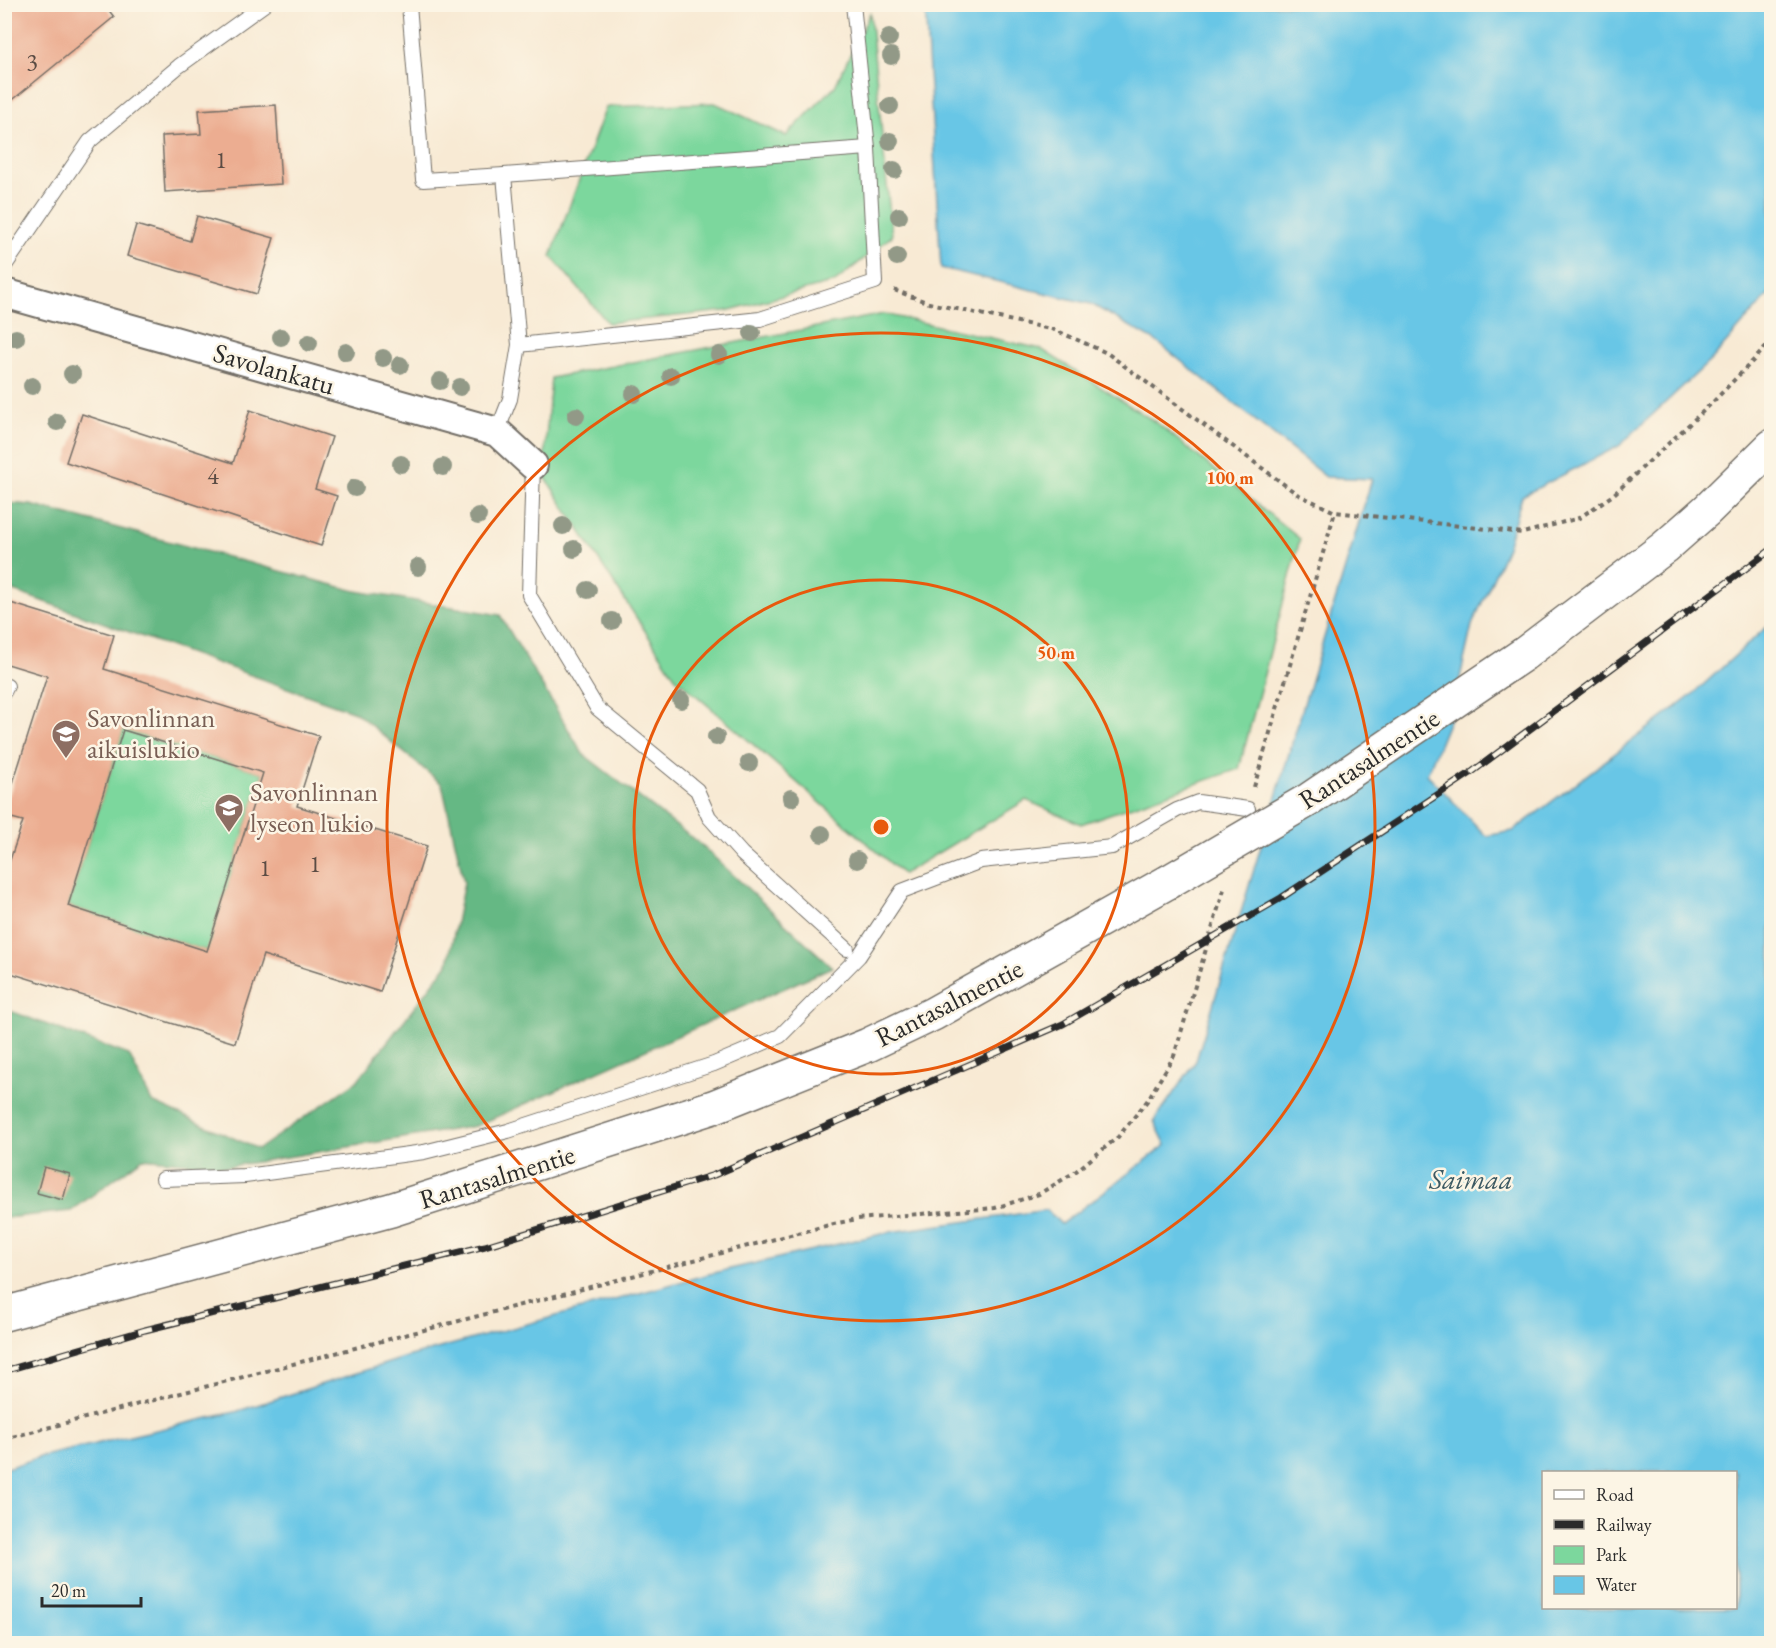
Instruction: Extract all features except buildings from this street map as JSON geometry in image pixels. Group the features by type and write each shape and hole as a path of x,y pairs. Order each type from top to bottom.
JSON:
{"highway":[{"name":"Rantasalmentie","path":"4,1314 391,1210 713,1107 868,1045 933,1014 1310,800 1524,654 1665,547 1707,510 1772,446"}],"street":[{"name":"Savolankatu","path":"4,293 497,432 533,465"}],"lane":[{"path":"4,267 90,141 179,66 265,4"},
{"path":"409,4 423,180 868,148"},
{"path":"519,345 760,319 875,282 868,148 853,4"},
{"path":"497,432 510,399 519,345 504,175"},
{"path":"533,465 529,595 597,708 697,790 709,817 742,854 847,949"},
{"path":"164,1179 245,1176 424,1152 508,1131 714,1064 780,1036 859,956 902,891 981,861 1112,847 1177,810 1198,802 1248,809"}],"path":[{"path":"875,282 928,303 1055,330 1107,353 1297,494 1335,512 1523,533 1579,518 1612,495 1712,404 1772,342"},
{"path":"1248,809 1335,512"},
{"path":"4,1439 830,1225 857,1219 995,1208 1039,1194 1075,1172 1118,1137 1147,1101 1174,1056 1224,887"}],"green space":[{"path":"870,13 892,236 835,282 726,311 608,323 551,256 606,107 715,103 786,136 835,86"},
{"path":"884,314 1041,349 1157,423 1300,539 1239,769 1081,824 1026,800 903,874 675,677 543,474 551,378"},
{"path":"5,503 31,505 356,591 500,615 583,754 700,844 832,967 476,1126 226,1167 143,1158 71,1211 5,1218 5,1009 129,1055 152,1102 258,1149 357,1081 448,964 464,882 442,784 355,712 5,588"},
{"path":"123,730 263,773 207,951 68,906"}],"water":[{"name":"Saimaa","path":"925,5 1771,5 1771,292 1712,359 1619,446 1522,496 1507,547 1472,625 1452,713 1427,774 1486,836 1513,831 1692,695 1771,623 1771,1643 5,1643 4,1469 43,1456 235,1412 407,1357 709,1274 890,1232 1047,1210 1061,1224 1166,1145 1154,1121 1196,1061 1372,479 1326,477 1156,341 1091,304 941,268"}],"railway":[{"path":"4,1371 145,1330 485,1246 714,1175 1063,1024 1281,898 1472,772 1772,549"}],"place":[{"name":"Savonlinnan aikuislukio","path":"66,760"},
{"name":"Savonlinnan lyseon lukio","path":"229,834"}]}
